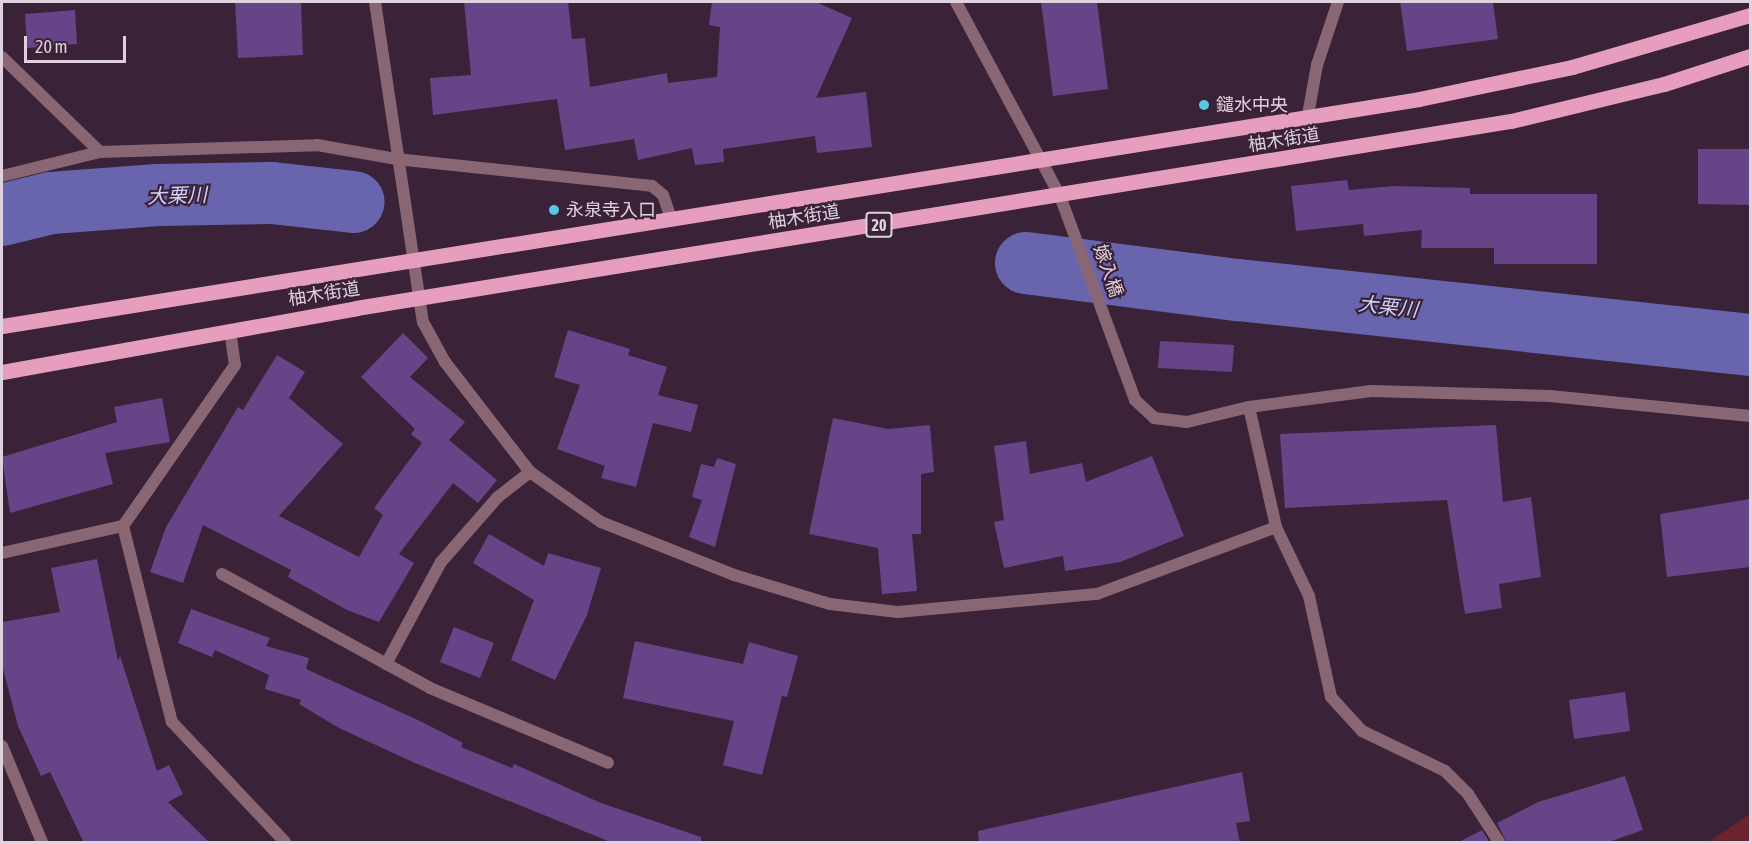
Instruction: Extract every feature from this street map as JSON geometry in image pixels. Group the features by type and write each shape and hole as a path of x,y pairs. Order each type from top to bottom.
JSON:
{"main road":[{"name":"柚木街道","path":"2,326 1308,116 1538,76 1750,15"},
{"name":"柚木街道","path":"2,372 419,298 1060,196 1511,121 1664,84 1750,56"}],"street":[{"path":"375,2 412,261 419,298 432,342 530,472 601,522 734,575 864,612 1096,594 1276,527"},
{"name":"嫁入橋","path":"956,2 1043,159 1078,239 1136,400 1154,418 1186,422 1249,407 1371,391 1485,392 1750,416"},
{"path":"1308,116 1317,65 1338,2"},
{"path":"2,57 100,152"},
{"path":"2,176 100,152 317,145 397,163 652,186 663,195 671,218"},
{"path":"2,553 123,526 235,365 230,330"},
{"path":"1249,407 1276,527 1309,596 1331,697 1362,731 1445,771 1468,794 1499,843"},
{"path":"386,664 441,562 498,497 530,472"},
{"path":"123,526 172,722 285,843"},
{"path":"222,574 430,688 608,764"},
{"path":"2,746 42,843"}],"shaded area":[{"path":"1750,814 1750,842 1708,842"}],"building":[{"path":"235,2 301,2 303,55 238,58"},
{"path":"464,2 568,2 572,39 585,38 590,87 667,73 668,83 717,77 720,27 709,25 712,2 816,2 852,18 816,98 866,92 872,147 817,153 815,136 723,149 724,162 695,165 692,148 638,160 634,139 565,150 557,99 433,115 430,78 471,75"},
{"path":"1041,2 1097,2 1108,89 1053,96"},
{"path":"1400,2 1493,2 1498,39 1407,51"},
{"path":"75,10 77,44 27,48 25,14"},
{"path":"1698,149 1750,149 1750,205 1698,204"},
{"path":"1347,180 1349,190 1394,186 1470,188 1470,194 1597,194 1597,264 1494,264 1494,248 1421,248 1422,230 1364,236 1363,224 1296,231 1291,186"},
{"path":"568,330 630,349 628,355 667,367 658,395 698,405 691,432 653,423 636,487 601,478 605,466 557,449 580,385 554,377"},
{"path":"403,333 428,358 410,377 465,422 449,440 497,480 478,503 453,483 399,554 414,563 379,622 347,610 288,577 291,570 203,525 183,583 150,572 166,527 238,407 243,410 277,355 305,372 289,398 343,444 279,516 359,557 383,515 374,508 422,443 411,434 415,429 361,377"},
{"path":"1160,341 1234,345 1232,372 1158,368"},
{"path":"162,398 170,442 105,453 113,484 10,513 2,457 117,422 114,407"},
{"path":"833,418 888,429 930,425 934,472 921,474 921,534 912,534 917,591 882,594 878,548 809,534"},
{"path":"1496,425 1503,502 1531,497 1541,577 1499,584 1502,608 1465,614 1447,500 1285,508 1280,434"},
{"path":"1026,441 1030,474 1082,463 1086,482 1152,456 1184,536 1120,562 1065,571 1063,556 1004,568 994,522 1004,520 994,446"},
{"path":"717,458 736,464 715,547 689,537 702,500 692,497 701,464 714,467"},
{"path":"1750,499 1750,567 1667,577 1660,514"},
{"path":"489,534 544,566 548,553 601,568 587,615 555,680 511,660 534,600 473,563"},
{"path":"97,559 118,661 120,656 157,771 169,765 183,794 168,802 210,843 84,843 50,772 41,776 18,726 2,665 2,622 60,612 51,568"},
{"path":"191,609 270,638 266,646 309,658 306,669 420,721 463,743 461,747 512,768 514,764 601,803 701,837 701,843 613,843 415,763 339,728 299,704 301,700 265,689 269,675 215,650 212,657 178,643"},
{"path":"454,627 494,643 480,678 440,662"},
{"path":"635,641 743,664 749,642 798,656 787,697 782,696 762,775 723,765 734,721 623,698"},
{"path":"1625,692 1630,731 1574,739 1569,700"},
{"path":"1242,772 1250,821 1236,823 1240,843 979,843 978,831"},
{"path":"1625,776 1643,830 1606,843 1507,843 1497,823 1538,802"},
{"path":"1482,830 1490,843 1457,843"}],"waterway":[{"name":"大栗川","path":"2,215 51,203 158,195 272,193 354,202"},
{"name":"大栗川","path":"1026,263 1238,290 1750,345"}],"place":[{"name":"鑓水中央","path":"1204,105"},
{"name":"永泉寺入口","path":"554,210"}]}
